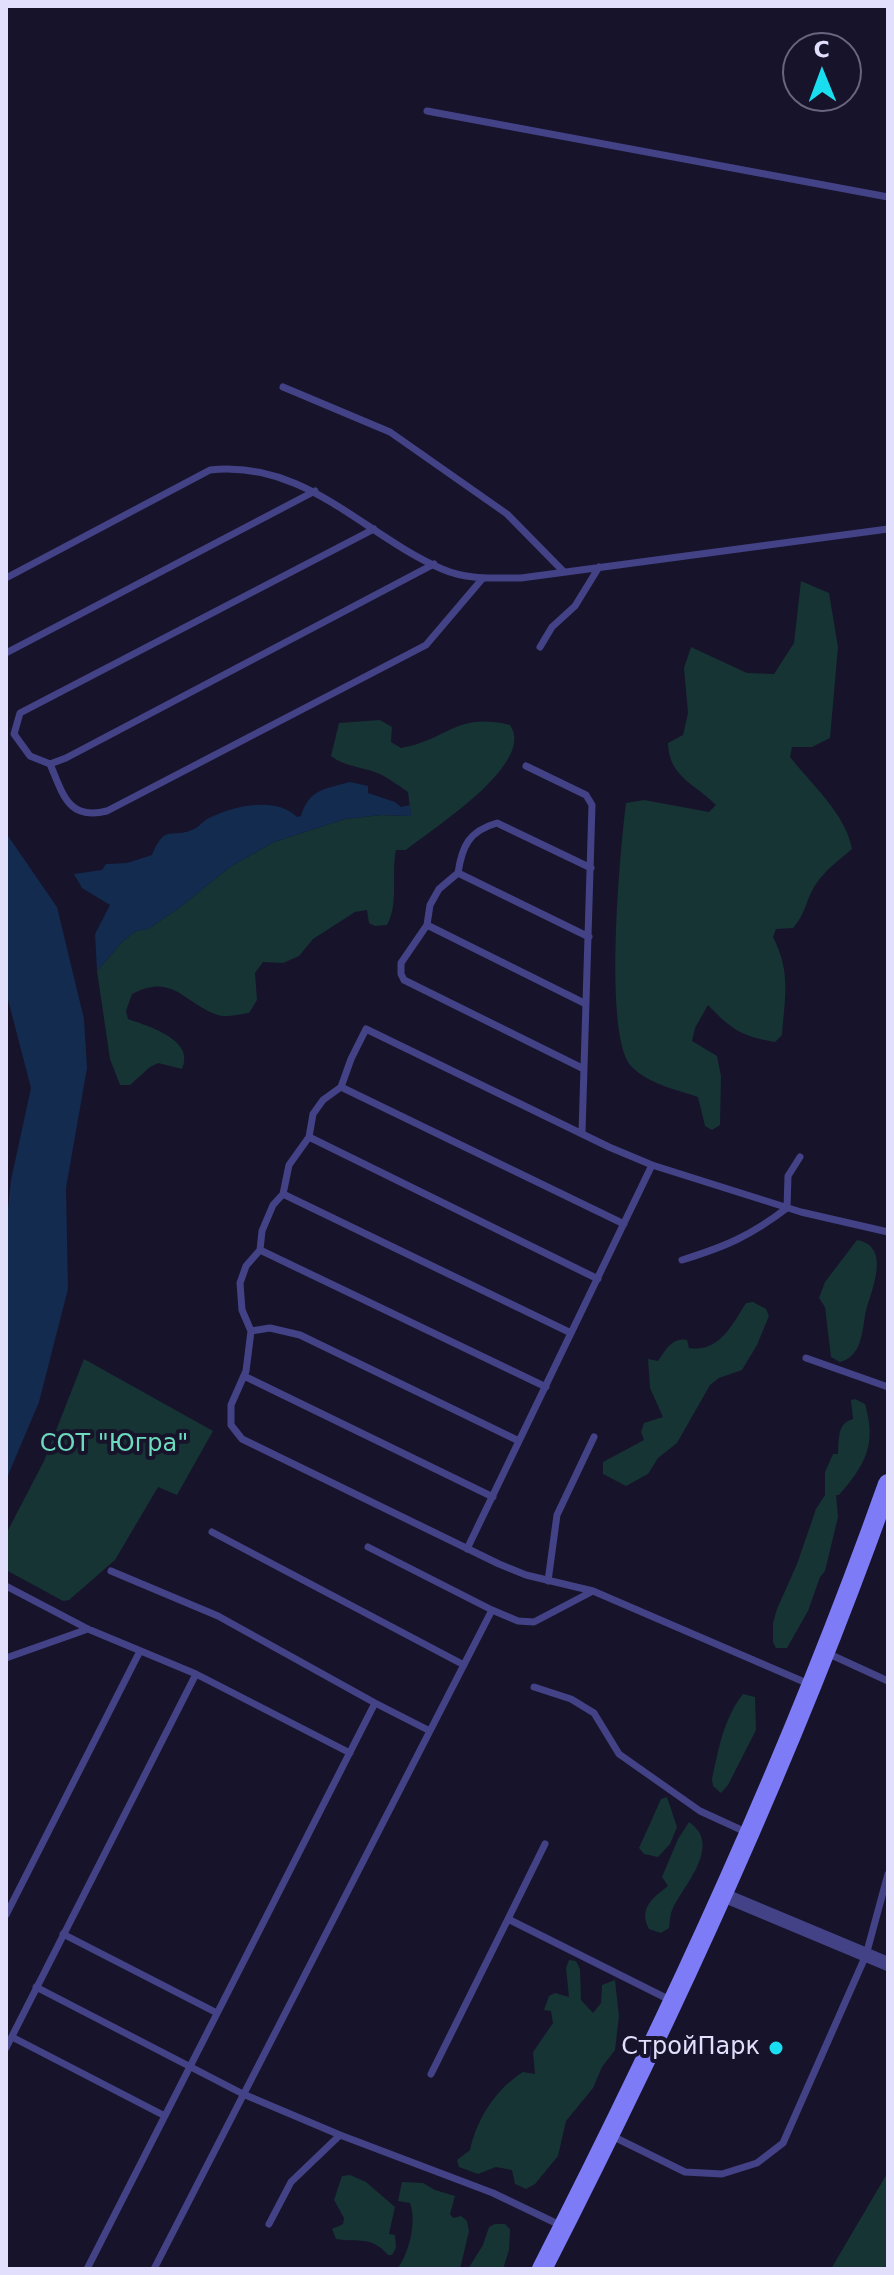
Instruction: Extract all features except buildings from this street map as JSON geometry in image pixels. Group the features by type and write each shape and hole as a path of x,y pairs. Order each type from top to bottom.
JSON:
{"main road":[{"path":"542,2269 723,1895 812,1685 888,1484"}],"street":[{"path":"723,1895 888,1964"}],"lane":[{"path":"427,111 888,197"},
{"path":"283,387 390,432 507,514 564,572"},
{"path":"6,578 210,470 236,467 268,473 315,491 395,544 458,574 483,578 521,578 888,529"},
{"path":"6,653 315,491"},
{"path":"374,529 20,713 14,734 30,756 50,764 66,758 434,564"},
{"path":"540,647 552,627 575,606 599,567"},
{"path":"50,764 65,798 77,812 94,814 107,811 426,645 483,578"},
{"path":"526,766 586,795 592,805 582,1133"},
{"path":"584,1069 404,980 401,963 427,925 430,905 439,889 458,873 461,853 469,837 480,827 497,823 591,868"},
{"path":"458,873 589,937"},
{"path":"427,925 586,1004"},
{"path":"812,1685 593,1591 548,1581 499,1564 242,1439 231,1425 231,1405 244,1376 251,1331 242,1310 240,1283 246,1266 260,1250 262,1231 273,1205 283,1194 289,1165 309,1137 313,1114 323,1100 341,1087 366,1029 652,1165 787,1208 888,1232"},
{"path":"341,1087 624,1224"},
{"path":"309,1137 598,1279"},
{"path":"787,1208 788,1176 800,1157"},
{"path":"467,1549 652,1165"},
{"path":"283,1194 571,1333"},
{"path":"682,1260 718,1249 756,1232 787,1208"},
{"path":"260,1250 546,1387"},
{"path":"251,1331 270,1328 300,1335 519,1441"},
{"path":"806,1358 888,1387"},
{"path":"244,1376 493,1497"},
{"path":"548,1581 557,1515 594,1437"},
{"path":"212,1532 464,1665"},
{"path":"368,1547 518,1621 534,1622 593,1591"},
{"path":"111,1571 218,1616 430,1731"},
{"path":"6,1586 88,1629 196,1674 350,1753"},
{"path":"154,2269 492,1610"},
{"path":"6,1658 88,1629"},
{"path":"6,1915 140,1651"},
{"path":"825,1652 888,1681"},
{"path":"165,2116 8,2043 196,1674"},
{"path":"534,1687 571,1699 594,1713 619,1754 700,1811 750,1833"},
{"path":"87,2269 375,1703"},
{"path":"431,2074 545,1844"},
{"path":"608,2134 685,2172 722,2174 757,2163 783,2143 866,1955 888,1874"},
{"path":"508,1919 672,2001"},
{"path":"63,1934 217,2013"},
{"path":"36,1987 243,2094 340,2135 493,2193 563,2227"},
{"path":"269,2224 291,2182 340,2135"}],"green space":[{"path":"801,581 829,593 838,647 830,738 812,747 792,747 790,757 827,800 843,824 852,849 818,881 793,928 776,929 773,937 785,973 782,1035 775,1042 745,1034 708,1005 695,1028 692,1041 717,1056 721,1076 720,1125 712,1130 705,1126 698,1097 645,1077 631,1066 622,1048 616,940 626,803 644,800 709,812 716,805 678,772 669,755 668,743 683,735 688,713 684,668 691,647 747,673 774,674 794,643"},
{"path":"380,720 392,727 391,742 401,748 476,722 510,725 514,740 509,758 478,794 406,850 396,850 393,908 387,925 369,923 367,910 355,912 313,939 299,956 283,963 263,962 255,973 257,1000 249,1013 218,1015 178,992 158,986 132,994 126,1011 128,1019 168,1036 182,1050 185,1059 182,1069 158,1063 130,1085 120,1085 110,1059 97,971 136,931 148,929 230,867 274,842 345,819 411,816 408,792 380,774 331,756 339,723"},
{"path":"857,1240 868,1244 874,1252 876,1272 859,1344 852,1355 840,1362 831,1357 825,1307 819,1298 825,1282"},
{"path":"753,1302 766,1309 769,1316 742,1370 719,1378 710,1385 677,1443 658,1458 648,1474 626,1486 603,1474 603,1462 644,1440 641,1432 644,1423 663,1417 650,1388 648,1359 658,1361 677,1340 687,1340 689,1348 717,1342 746,1303"},
{"name":"СОТ \"Югра\"","path":"84,1359 213,1431 177,1495 158,1487 115,1560 69,1600 63,1601 6,1570 6,1534 44,1461"},
{"path":"851,1400 865,1404 868,1418 870,1431 866,1454 856,1474 836,1495 838,1517 825,1571 808,1611 787,1648 776,1648 773,1623 777,1609 816,1509 825,1495 825,1472 833,1454 838,1454 841,1428 853,1419"},
{"path":"743,1694 755,1697 756,1730 721,1793 713,1786 712,1779 717,1756 726,1724"},
{"path":"667,1797 677,1827 670,1844 658,1857 644,1854 639,1848 661,1799"},
{"path":"689,1822 699,1831 702,1853 673,1908 669,1928 661,1933 649,1929 646,1909 652,1899 668,1886 662,1877"},
{"path":"569,1960 576,1961 580,1969 581,2000 593,2013 601,2003 602,1985 615,1980 619,2016 615,2050 602,2067 593,2088 566,2121 558,2156 535,2184 526,2189 515,2184 512,2170 496,2167 478,2174 459,2167 457,2160 470,2150 483,2116 496,2096 523,2072 535,2074 533,2052 553,2023 551,2011 544,2010 549,1996 555,1993 569,1997 566,1968"},
{"path":"888,2172 888,2269 831,2269"},
{"path":"350,2175 366,2182 395,2207 389,2234 395,2235 396,2248 392,2255 370,2242 336,2239 332,2229 343,2224 344,2218 334,2200 342,2176"},
{"path":"402,2182 423,2183 455,2196 450,2214 453,2218 461,2216 467,2221 469,2231 460,2269 397,2269 405,2255 412,2228 410,2203 398,2201"},
{"path":"505,2224 510,2229 509,2250 503,2269 468,2269 483,2245 489,2227"}],"water":[{"path":"350,782 368,786 368,793 401,807 410,805 411,816 345,819 274,842 230,867 148,929 136,931 97,971 95,934 110,905 82,888 74,874 102,870 106,864 127,863 152,855 165,835 194,829 209,818 230,810 266,805 301,816 313,795"},
{"path":"6,833 57,907 84,1019 87,1068 66,1188 68,1289 39,1402 6,1480 6,1227 11,1180 31,1088 6,992"}],"place":[{"name":"СтройПарк","path":"776,2048"}]}
